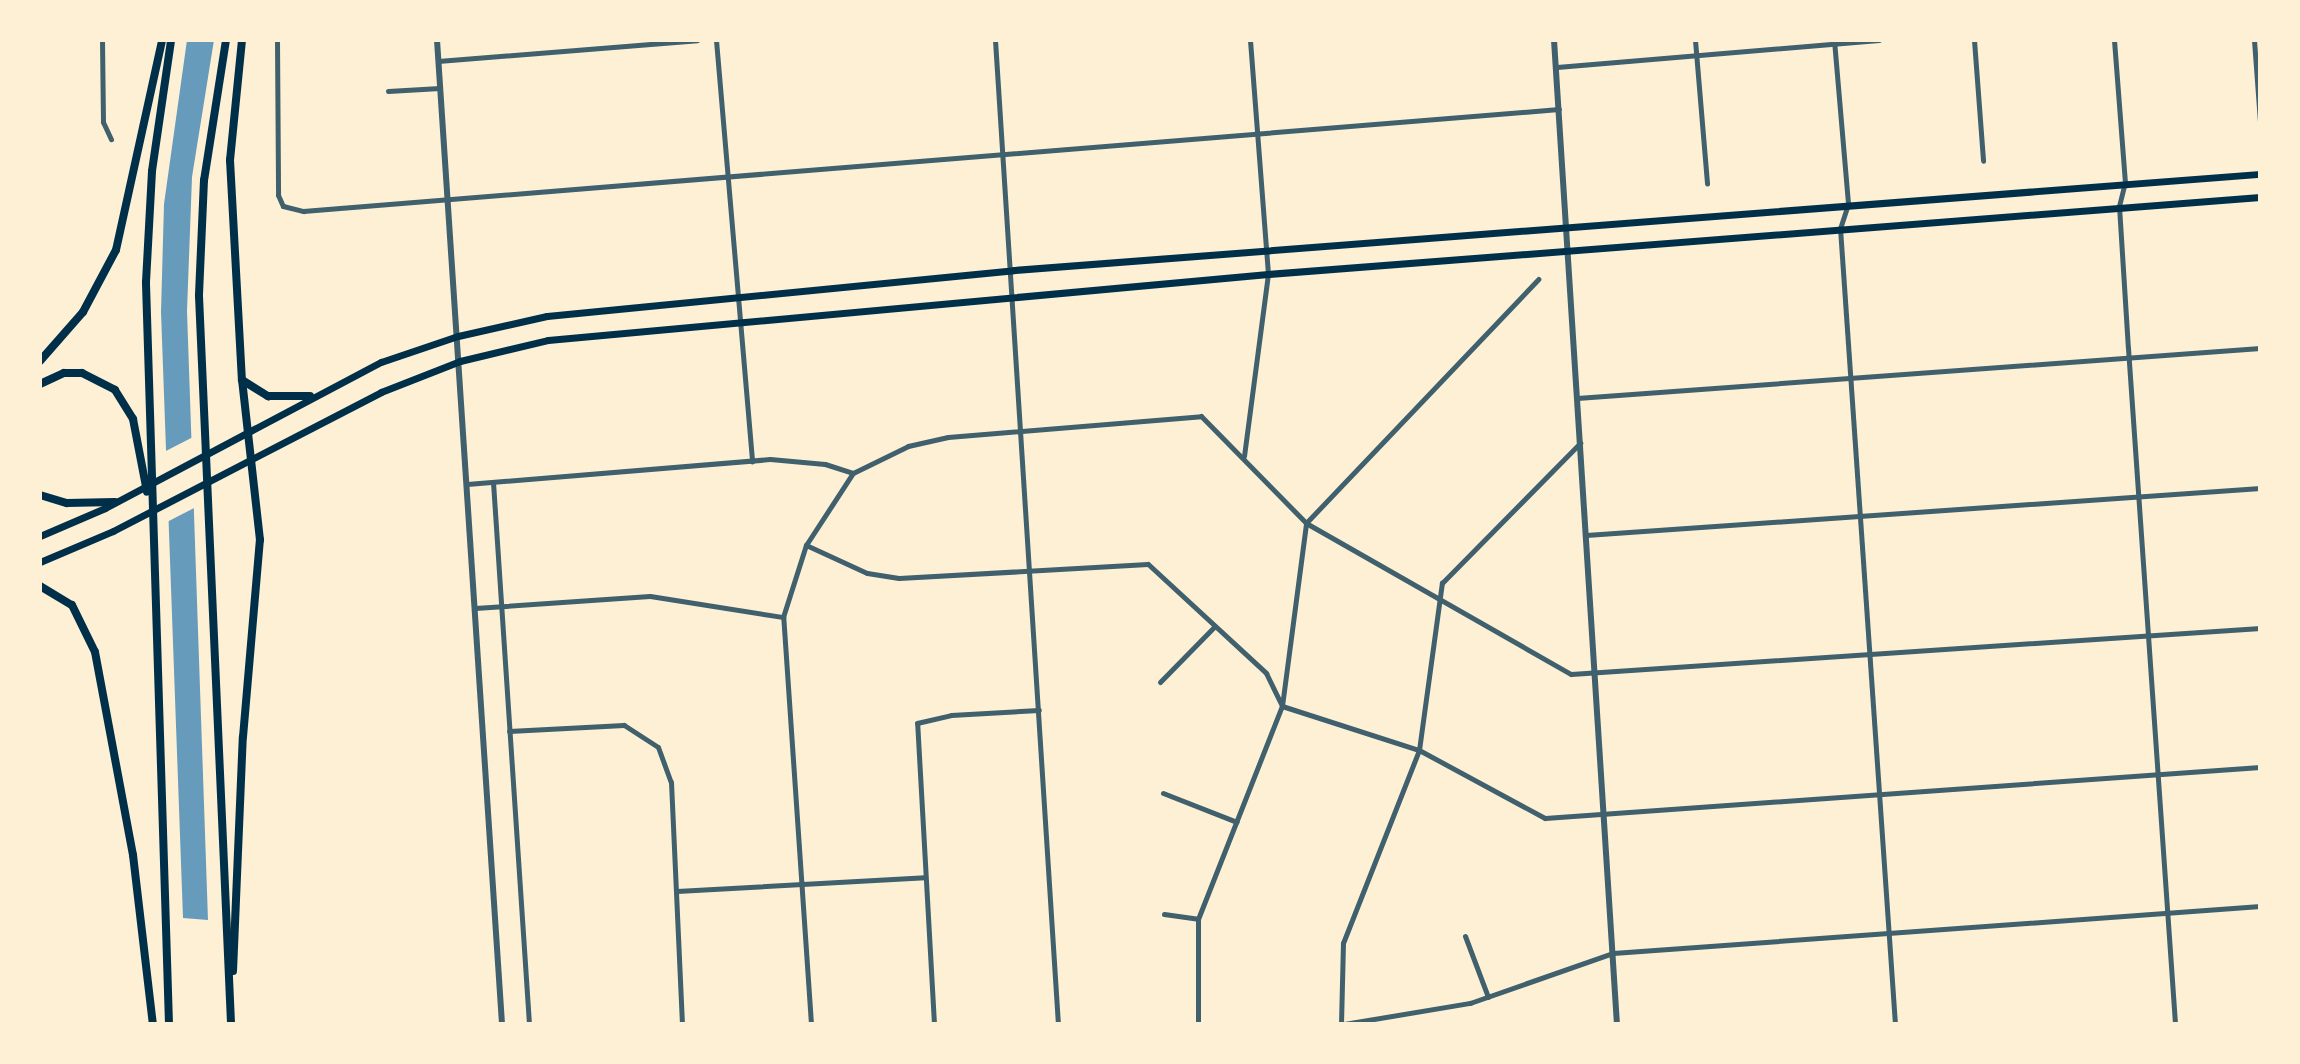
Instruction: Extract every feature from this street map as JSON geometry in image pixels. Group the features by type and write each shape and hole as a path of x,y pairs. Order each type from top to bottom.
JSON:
{"highway":[{"path":"40,361 83,312 116,250 162,40"},
{"path":"169,1024 151,517 149,213 171,40"},
{"path":"226,40 204,180 199,296 231,1024"},
{"path":"230,1008 244,724 260,540 242,380 230,160 242,40"},
{"path":"40,384 64,373 82,373 115,390 133,419 151,517"},
{"path":"242,380 268,396 310,396"},
{"path":"40,495 67,503 115,502"},
{"path":"40,586 72,605 95,652 133,855 153,1024"}],"main road":[{"path":"40,536 115,502 249,428 381,362 458,336 603,307 1014,270 2260,174"},
{"path":"40,562 113,531 381,392 460,361 609,331 1268,274 2260,197"}],"street":[{"path":"102,40 103,122 111,139"},
{"path":"277,40 276,171 283,206 303,211 1560,109"},
{"path":"437,40 502,1024"},
{"path":"438,61 697,40"},
{"path":"716,40 752,461"},
{"path":"995,40 1014,270 1058,1024"},
{"path":"1244,457 1268,274 1250,40"},
{"path":"1554,40 1570,229 1577,398 1617,1024"},
{"path":"1695,40 1707,183"},
{"path":"1557,67 1879,40"},
{"path":"1974,40 1983,161"},
{"path":"2114,40 2125,182 2119,206 2128,357 2175,1024"},
{"path":"2254,40 2260,121"},
{"path":"1834,42 1848,204 1840,228 1895,1024"},
{"path":"388,91 440,88"},
{"path":"1198,1024 1198,919 1282,706 1306,523 1538,279"},
{"path":"1577,398 2260,348"},
{"path":"811,1024 783,617 806,545 853,473 908,446 948,437 1201,416 1306,523 1561,671 1594,674 2260,628"},
{"path":"1580,443 1445,578 1437,597 1419,750 1343,943 1342,1024 1488,997 1613,953 1889,930 2260,906"},
{"path":"467,484 752,461 822,464 853,473"},
{"path":"493,482 529,1024"},
{"path":"1586,535 2260,488"},
{"path":"806,545 867,573 899,578 1148,564 1266,673 1282,706 1419,750 1530,813 1545,818 2260,767"},
{"path":"475,608 650,596 783,617"},
{"path":"1160,682 1214,627"},
{"path":"934,1024 917,723 951,715 1039,710"},
{"path":"509,731 605,723 641,733 658,747 668,768 683,1023"},
{"path":"1163,793 1237,822"},
{"path":"677,891 925,877"},
{"path":"1164,914 1198,919"},
{"path":"1465,936 1488,997"}],"water":[{"path":"187,40 214,40 192,177 187,311 208,920 183,918 161,312 164,204"}],"pier":[{"path":"195,436 198,506 165,523 162,453"}]}
